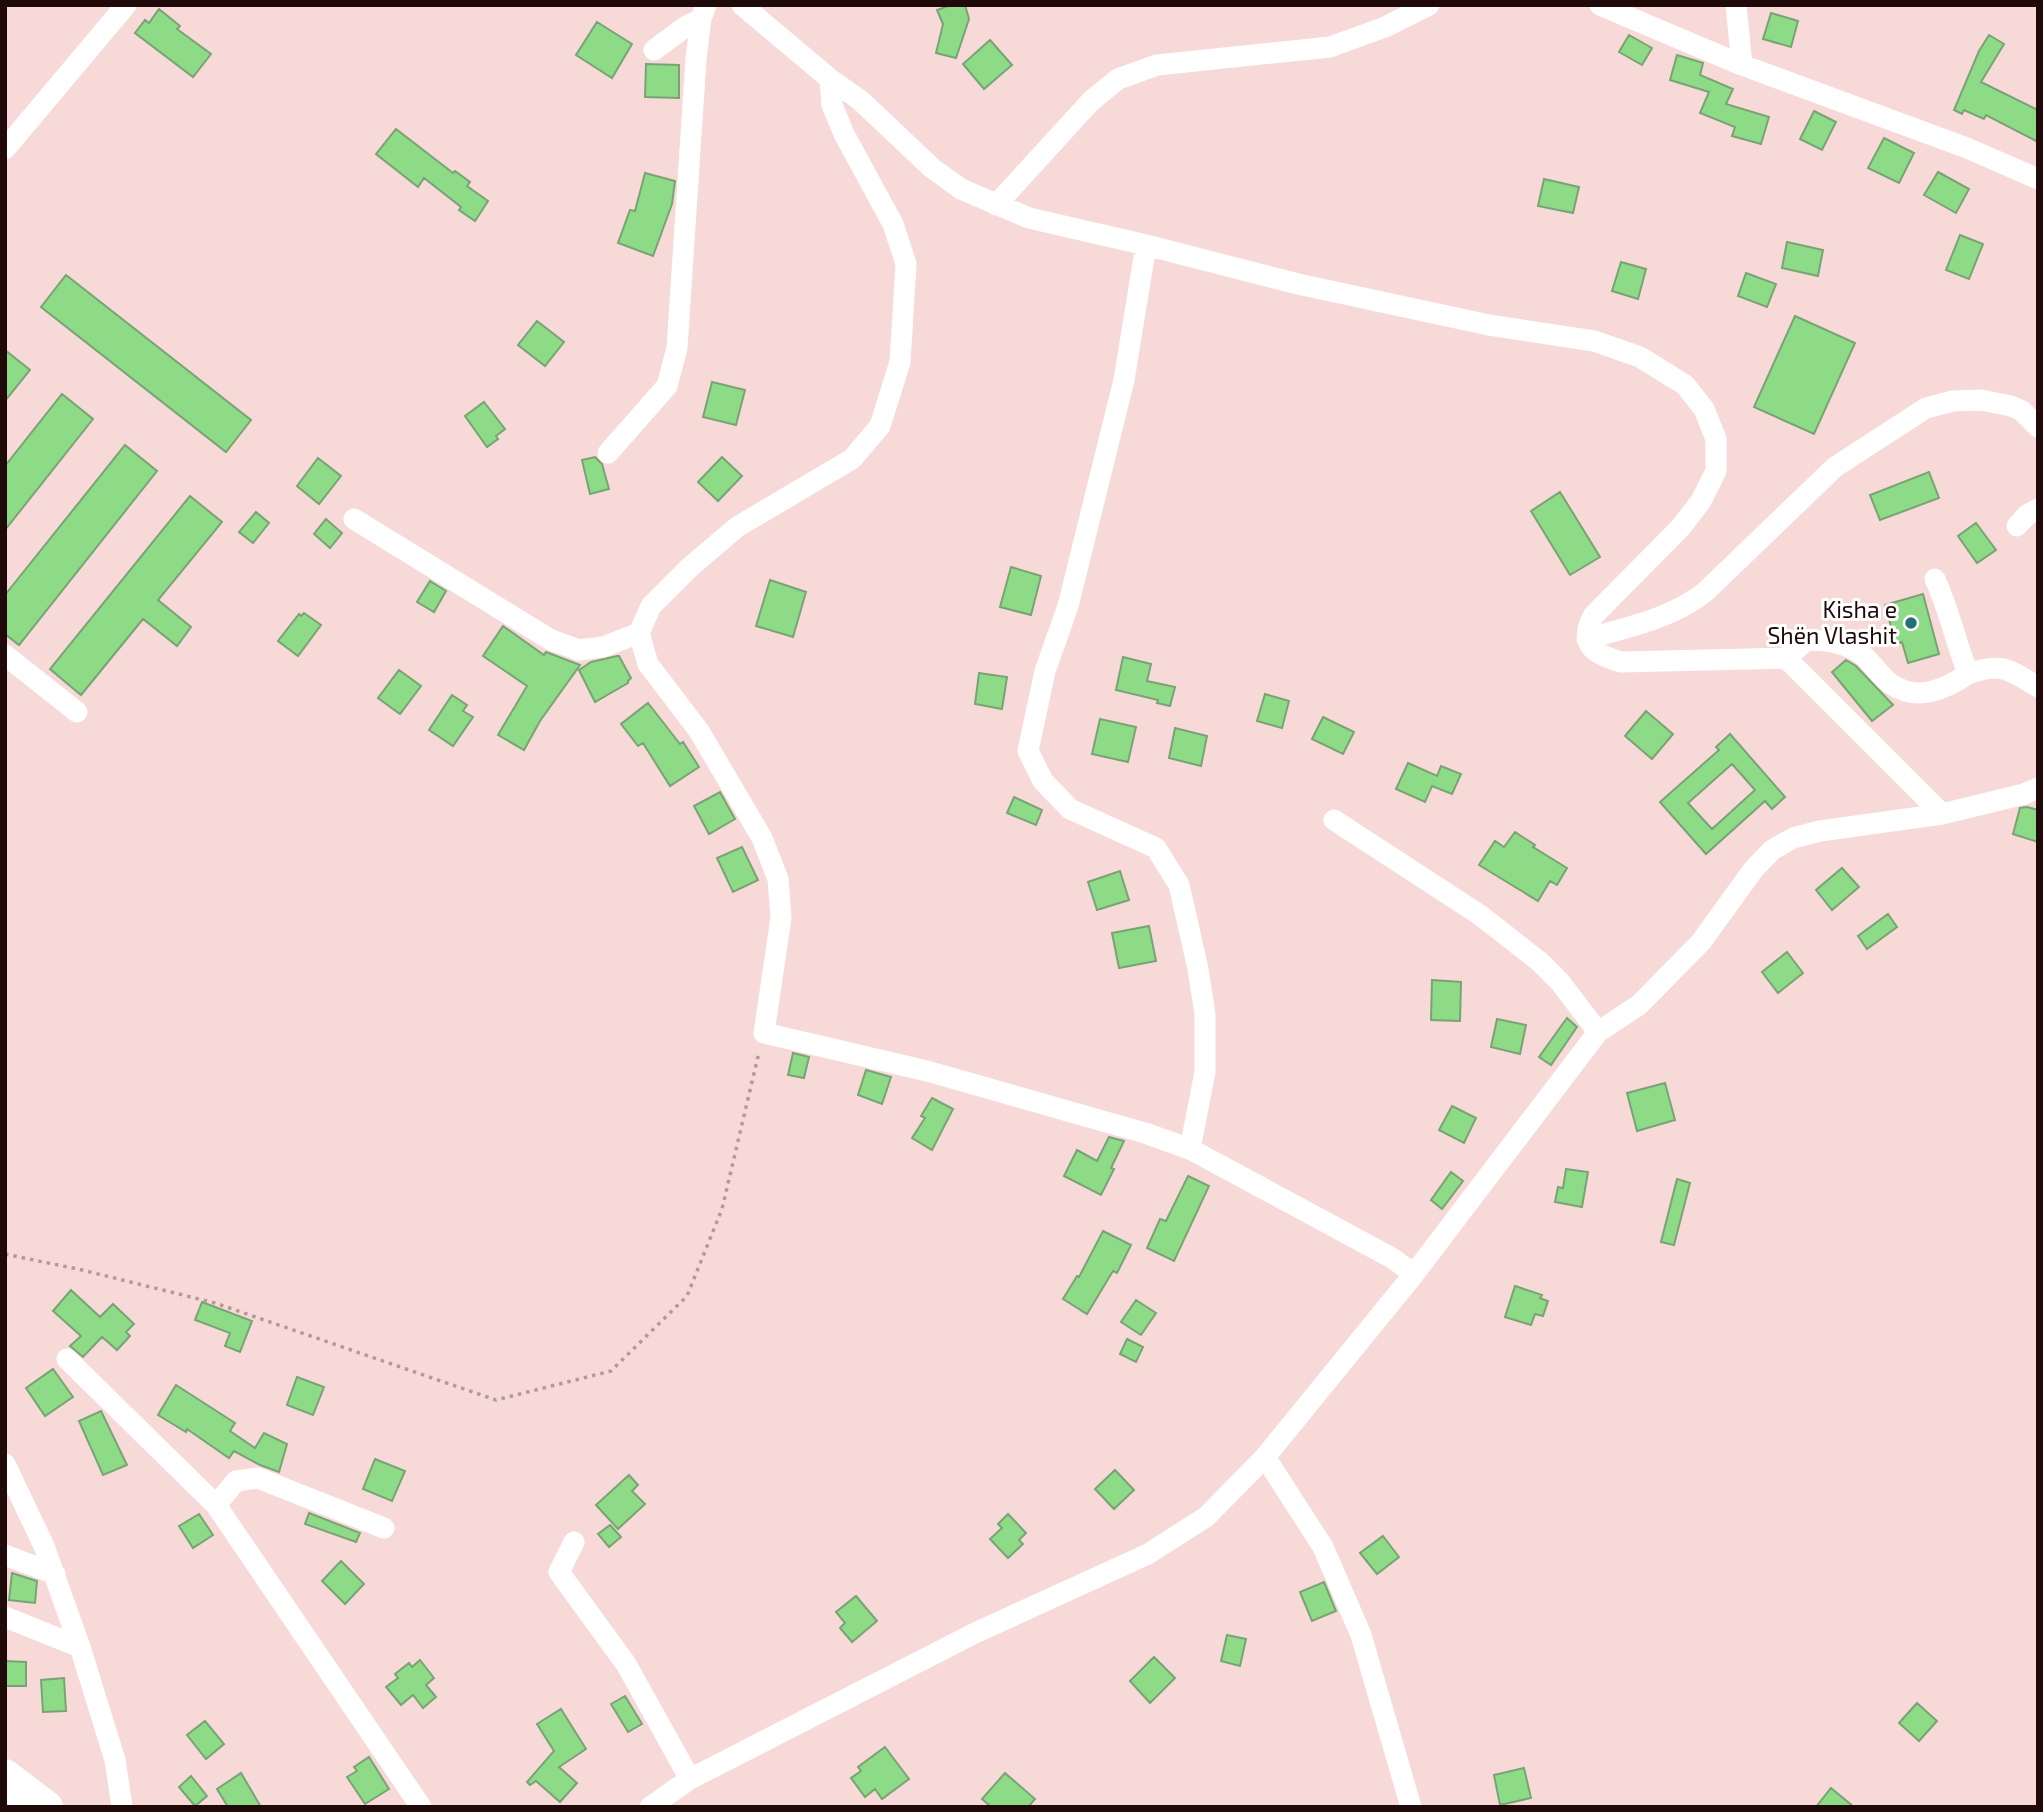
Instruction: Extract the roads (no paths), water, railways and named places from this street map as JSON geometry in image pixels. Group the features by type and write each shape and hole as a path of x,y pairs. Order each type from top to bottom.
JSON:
{"highway":[{"path":"5,1775 47,1807"}],"street":[{"path":"5,149 125,5"},
{"path":"742,5 830,79 860,100 932,168 961,189 996,205 1029,218 1326,290 1489,325 1594,341 1640,357 1685,385 1703,409 1716,439 1716,471 1701,501 1681,527 1593,616 1587,628 1587,639 1601,656 1620,662 1786,658 1807,640 1831,640 1860,653 1892,684 1916,694 1946,688 1968,674 1988,667 2010,670 2038,687"},
{"path":"996,205 1091,101 1118,79 1157,65 1330,47 1385,27 1429,5"},
{"path":"1600,5 1742,65 1967,148 2038,179"},
{"path":"1735,5 1742,65"},
{"path":"654,50 704,12"},
{"path":"608,453 667,386 677,348 696,59 704,12"},
{"path":"830,79 832,105 844,134 893,224 906,264 900,362 880,426 852,459 737,527 689,568 651,606 639,633 648,664 699,731 762,838 778,879 781,918 764,1033 927,1071 1145,1133 1190,1149 1392,1258 1414,1273"},
{"path":"1146,245 1124,380 1068,606 1045,671 1028,751 1043,781 1070,809 1156,848 1180,885 1205,1014 1205,1072 1190,1149"},
{"path":"1587,639 1673,613 1689,605 1835,467 1926,408 1954,401 1980,400 2022,411 2038,428"},
{"path":"2017,526 2027,515 2038,509"},
{"path":"354,519 551,640 579,650 603,647 639,633"},
{"path":"1936,579 1950,612 1958,648 1968,674"},
{"path":"5,654 77,712"},
{"path":"1786,658 1942,814"},
{"path":"650,1807 690,1779 975,1633 1148,1554 1206,1517 1265,1457 1414,1273 1598,1032 1639,1005 1701,942 1753,870 1772,850 1793,838 1819,831 1942,814 2024,794 2038,788"},
{"path":"1334,820 1480,915 1539,962 1560,982 1598,1032"},
{"path":"67,1359 216,1505 421,1807"},
{"path":"1265,1457 1323,1547 1361,1635 1411,1807"},
{"path":"5,1464 44,1546 80,1647 115,1760 122,1807"},
{"path":"216,1505 236,1481 258,1478 384,1528"},
{"path":"574,1542 559,1572 626,1664 690,1779"},
{"path":"5,1555 55,1574"},
{"path":"5,1617 80,1647"}],"place":[{"name":"Kisha e Shën Vlashit","path":"1911,623"}]}
